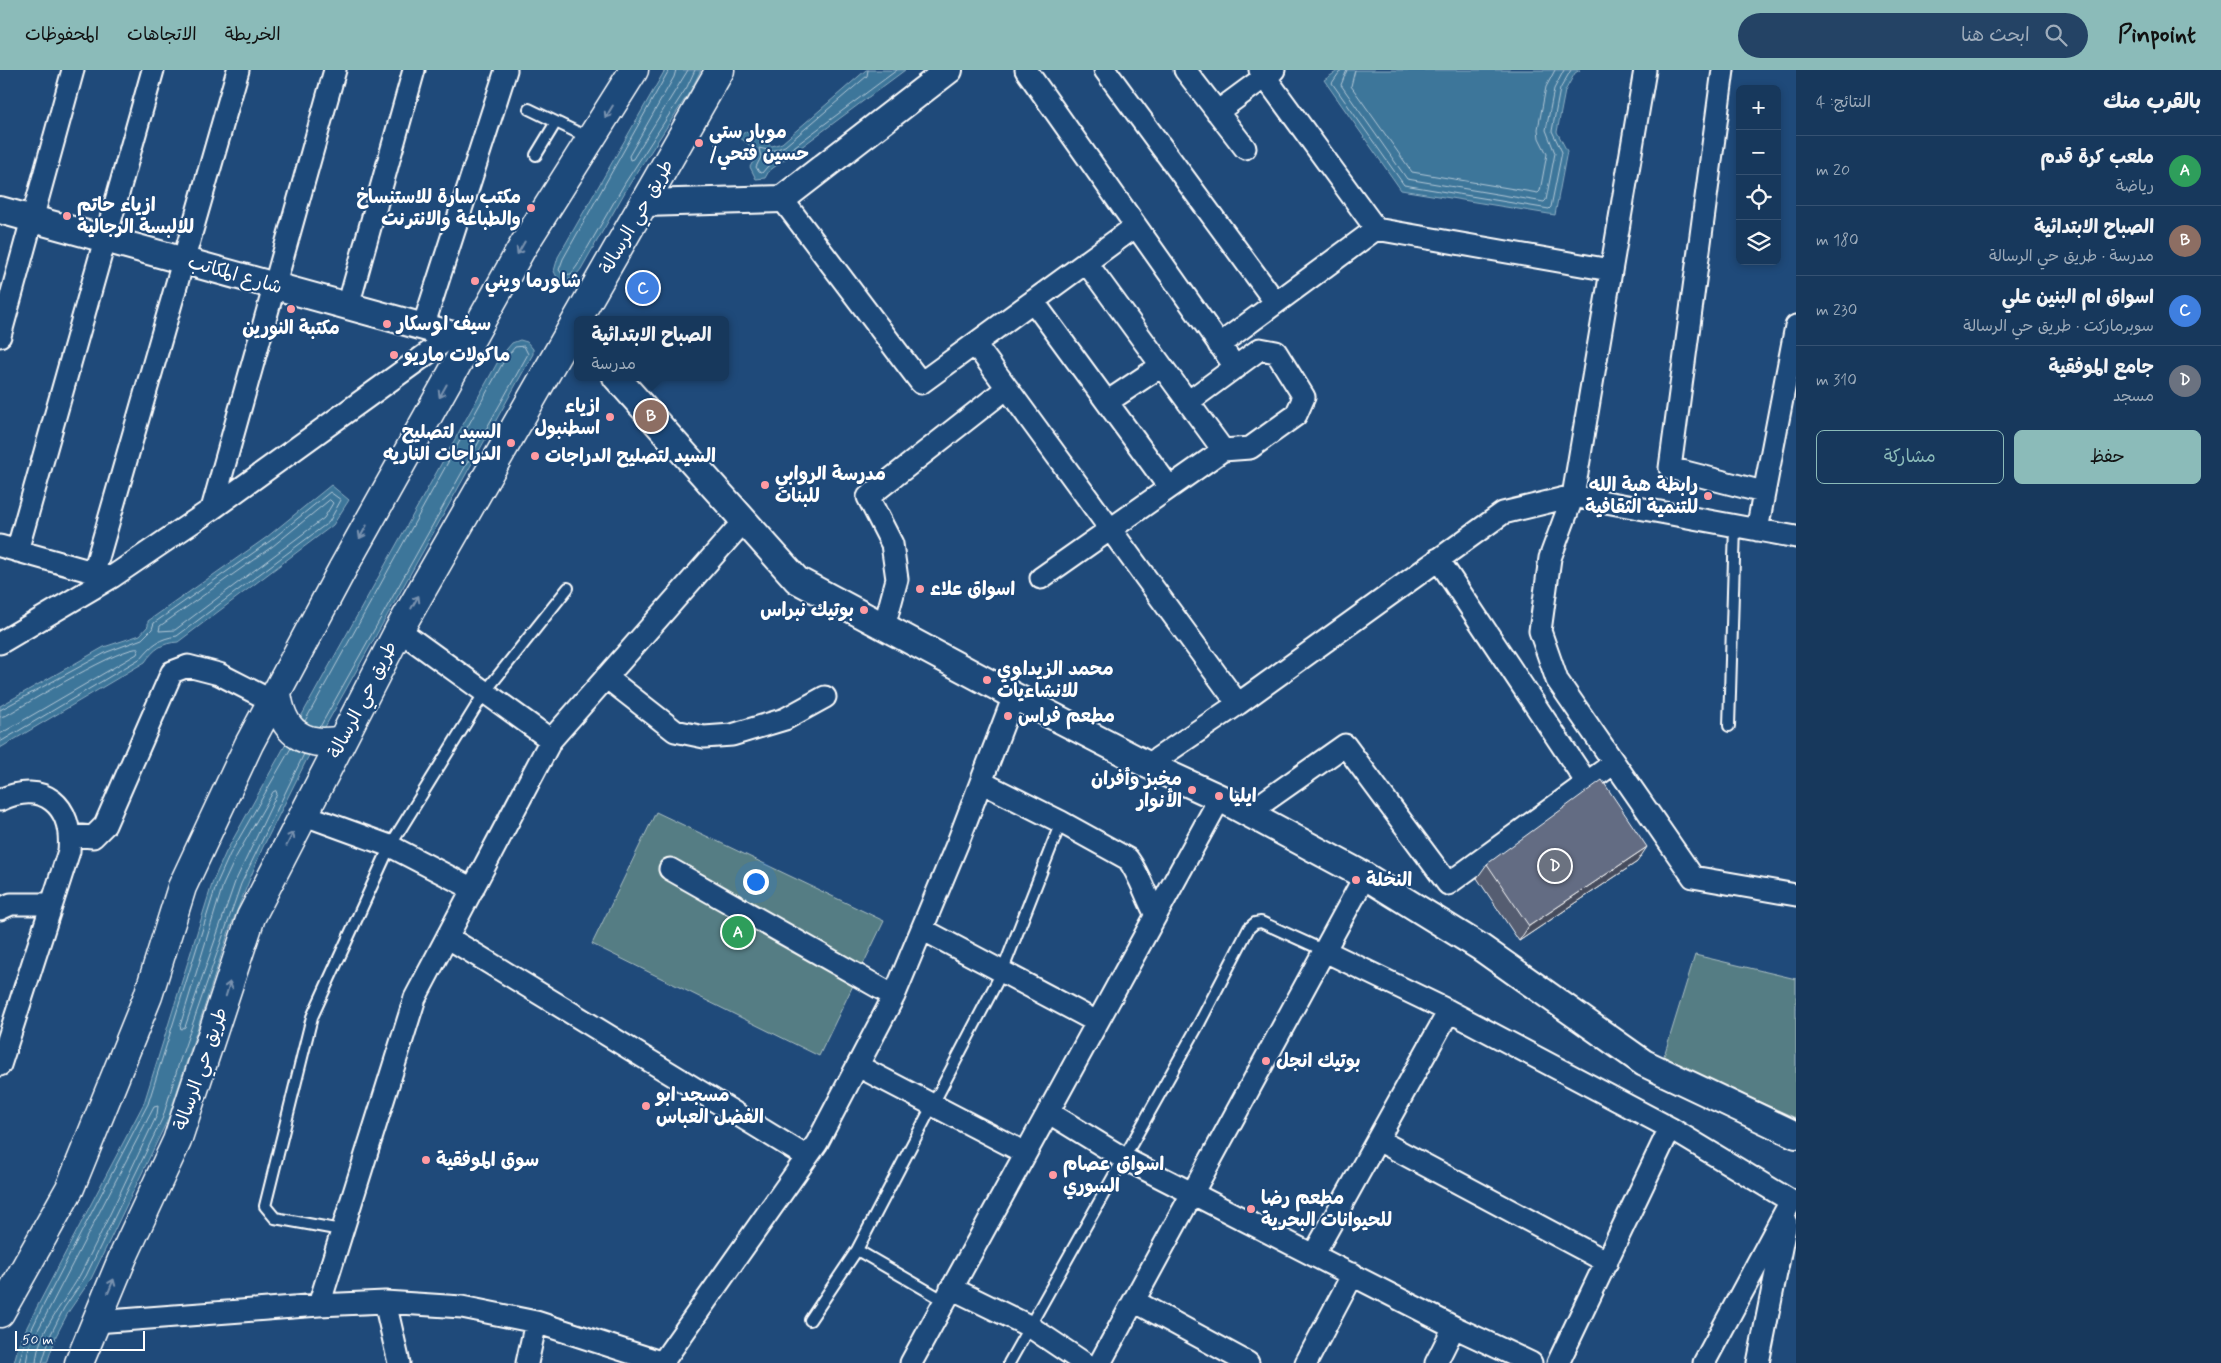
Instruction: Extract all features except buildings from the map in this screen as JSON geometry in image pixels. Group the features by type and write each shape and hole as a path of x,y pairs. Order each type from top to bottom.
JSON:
{"main road":[{"path":"0,1314 70,1188 148,996 182,887 260,742 277,703 348,560 462,338 592,140 634,70"},
{"name":"طريق حي الرسالة","path":"582,316 720,70"},
{"name":"طريق حي الرسالة","path":"79,1363 123,1257 177,1141 251,917 302,814 318,775 399,630 574,330"},
{"path":"277,703 289,728 301,738 315,742 336,742"},
{"path":"260,742 292,745 305,754 318,775"}],"street":[{"path":"0,336 73,70"},
{"path":"103,574 9,548 105,239 153,70"},
{"path":"103,574 184,260 238,70"},
{"path":"212,509 335,70"},
{"path":"348,306 414,70"},
{"path":"423,327 506,70"},
{"path":"645,203 782,200 949,70"},
{"path":"1026,70 1236,368"},
{"path":"1105,70 1276,303"},
{"path":"1185,70 1245,148"},
{"path":"1645,70 1573,496 1550,558 1540,631 1557,680 1693,877 1796,895"},
{"path":"1723,70 1670,468 1763,492"},
{"path":"1217,112 1267,72 1376,229 1610,270"},
{"path":"782,200 921,383 1136,226"},
{"name":"شارع المكاتب","path":"0,210 462,338"},
{"path":"1219,345 1376,229"},
{"path":"1086,262 1223,450"},
{"path":"1033,301 1169,487"},
{"path":"1757,530 1796,326"},
{"path":"0,643 103,574 212,509 462,338"},
{"path":"975,344 1238,704"},
{"path":"1041,578 1223,450 1250,448 1296,415 1304,397 1276,352 1260,349 1188,402"},
{"path":"1107,402 1162,366"},
{"path":"620,381 743,522 797,580 1014,696 1148,765 1220,798 1365,876 1480,947 1644,1063 1796,1135"},
{"path":"884,627 897,579 892,544 868,497 1007,388"},
{"path":"1148,765 1238,704 1502,513 1573,496 1796,537"},
{"path":"319,1305 415,998 551,740 743,522"},
{"path":"1438,559 1587,782"},
{"path":"399,630 551,740"},
{"path":"70,835 93,837 105,825 172,672 188,666 219,674 277,703"},
{"path":"606,677 675,731 704,737 732,735 785,719 825,696"},
{"path":"96,1322 319,1305 385,1302 462,1307 536,1322 662,1363 817,1143 858,1066 894,996 1014,696"},
{"path":"1247,814 1345,745 1448,884 1614,763"},
{"path":"981,782 1061,822 1128,859 1135,869 1140,884 1156,915"},
{"path":"0,800 26,792 52,799 60,808 70,835 69,851 0,1065"},
{"path":"911,1363 1220,798"},
{"path":"302,814 390,846 473,889"},
{"path":"670,869 894,996"},
{"path":"1100,1363 1365,876"},
{"path":"0,909 11,904 36,902 52,904"},
{"path":"922,929 1097,1022"},
{"path":"447,937 807,1157"},
{"path":"1325,951 1449,1011 1670,1128 1791,1201"},
{"path":"1314,1254 1449,1011"},
{"path":"858,1066 1025,1153"},
{"path":"1048,1112 1124,1158 1454,1327 1531,1363"},
{"path":"1558,1363 1670,1128"},
{"path":"1378,1140 1607,1262"},
{"path":"1704,1363 1791,1201"},
{"path":"1758,1363 1791,1201"},
{"path":"1306,1363 1353,1274"},
{"path":"948,1295 1028,1326 1084,1363"},
{"path":"1134,1301 1248,1363"},
{"path":"385,1302 399,1363"},
{"path":"526,1363 536,1322"},
{"path":"1436,1363 1454,1327"}],"lane":[{"path":"528,109 592,140"},
{"path":"536,155 556,122"},
{"path":"1729,726 1736,526"},
{"path":"341,1230 275,1218 265,1206 312,1017 390,846 485,692 568,588"},
{"path":"810,1320 856,1250 1002,972 1061,822"},
{"path":"1009,1363 1028,1326 1124,1158 1249,928 1255,923 1262,922 1325,951"},
{"path":"856,1250 948,1295"}],"green space":[{"path":"656,812 884,921 819,1056 592,944"},
{"path":"1695,955 1796,979 1796,1118 1663,1059"}],"water":[{"path":"665,70 701,70 691,90 629,185 581,269 568,280 560,279 554,271 558,257"},
{"path":"866,70 905,70 769,171 765,178 756,179 750,167 756,156 752,147 739,137 746,131 772,146 782,143"},
{"path":"1339,70 1580,70 1575,73 1565,91 1557,132 1567,151 1555,215 1401,190 1324,80"},
{"path":"520,340 527,342 533,349 533,354 306,761 262,849 230,928 168,1119 91,1279 69,1311 56,1336 47,1363 14,1363 19,1343 37,1307 144,1103 213,881 226,852 501,356 512,343"},
{"path":"331,485 349,500 333,525 178,642 159,647 145,662 0,748 0,706 104,647 140,635 148,626 148,621 267,537"}],"place":[{"name":"موبار ستي /حسين فتحي","path":"699,143"},
{"name":"مكتب سارة للاستنساخ والطباعة والانترنت","path":"531,208"},
{"name":"ازياء حاتم للالبسة الرجالية","path":"67,216"},
{"name":"شاورما ويني","path":"475,281"},
{"name":"اسواق ام البنين علي","path":"643,288"},
{"name":"مكتبة النورين","path":"291,309"},
{"name":"سيف اوسكار","path":"387,324"},
{"name":"ماكولات ماريو","path":"394,355"},
{"name":"الصباح الابتدائية","path":"651,416"},
{"name":"ازياء اسطنبول","path":"610,417"},
{"name":"السيد لتصليح الدراجات الناريه","path":"511,443"},
{"name":"السيد لتصليح الدراجات","path":"535,456"},
{"name":"مدرسة الروابي للبنات","path":"765,485"},
{"name":"رابطة هبة الله للتنمية الثقافية","path":"1708,496"},
{"name":"اسواق علاء","path":"920,589"},
{"name":"بوتيك نبراس","path":"864,610"},
{"name":"محمد الزيداوي للانشاءيات","path":"987,680"},
{"name":"مطعم فراس","path":"1008,716"},
{"name":"مخبز وأفران الأنوار","path":"1192,790"},
{"name":"ايليا","path":"1219,796"},
{"name":"جامع الموفقية","path":"1555,866"},
{"name":"النخلة","path":"1356,880"},
{"name":"ملعب كرة قدم","path":"738,932"},
{"name":"بوتيك انجل","path":"1266,1061"},
{"name":"مسجد ابو الفضل العباس","path":"646,1106"},
{"name":"سوق الموفقية","path":"426,1160"},
{"name":"اسواق عصام السوري","path":"1053,1175"},
{"name":"مطعم رضا للحيوانات البحرية","path":"1251,1209"}]}
